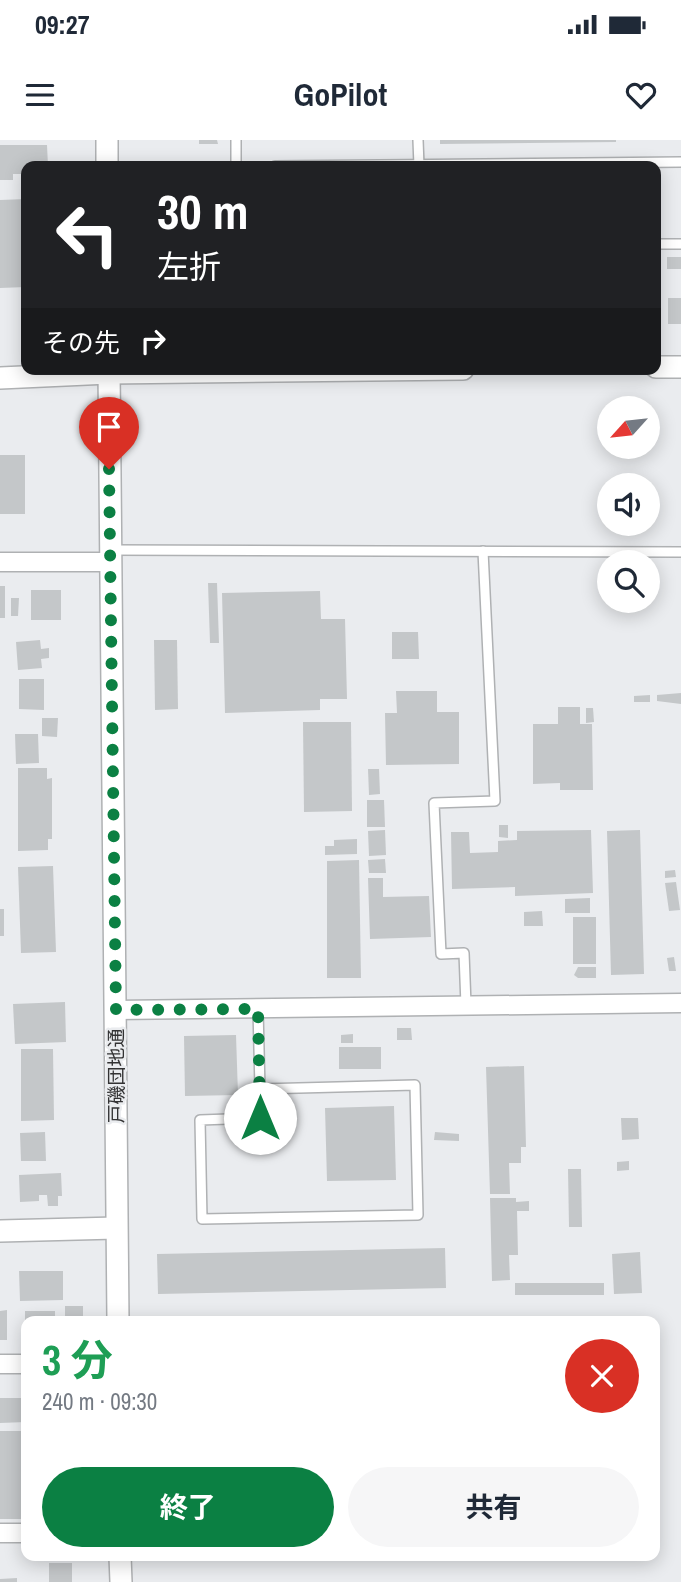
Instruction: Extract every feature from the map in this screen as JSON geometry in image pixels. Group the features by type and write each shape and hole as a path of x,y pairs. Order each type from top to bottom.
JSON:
{"street":[{"path":"107,140 107,161"},
{"path":"661,367 681,367"},
{"path":"0,378 46,375"},
{"name":"戸磯団地通","path":"108,375 118,1316"},
{"path":"0,562 109,556"},
{"path":"116,1010 681,1003"},
{"path":"0,1231 116,1228"},
{"path":"0,1364 21,1364"},
{"path":"0,1533 21,1533"},
{"path":"120,1561 121,1582"}],"lane":[{"path":"236,140 236,161"},
{"path":"418,140 419,161"},
{"path":"661,162 681,162"},
{"path":"661,244 681,243"},
{"path":"467,1006 464,953 441,954 434,803 495,801 483,551"},
{"path":"109,556 483,551 681,552"},
{"path":"258,1009 260,1118 200,1120 202,1219 418,1215 415,1085 260,1088"}],"building":[{"path":"199,140 217,140 218,144 199,144"},
{"path":"440,140 616,140 616,142 440,144"},
{"path":"0,145 47,145 48,161 21,161 21,174 13,174 13,180 0,180"},
{"path":"21,199 21,287 0,288 0,200"},
{"path":"667,257 681,257 681,269 667,269"},
{"path":"668,298 681,298 681,324 668,324"},
{"path":"0,455 25,455 25,514 0,514"},
{"path":"208,583 217,583 219,643 210,643"},
{"path":"0,586 5,586 5,618 0,618"},
{"path":"31,590 61,590 61,620 31,620"},
{"path":"320,591 321,619 345,619 347,699 320,699 320,710 225,713 222,593"},
{"path":"11,598 19,598 18,616 11,616"},
{"path":"392,632 418,632 419,659 392,659"},
{"path":"40,640 41,649 49,648 49,658 41,659 42,668 18,670 16,642"},
{"path":"154,640 177,640 178,709 155,710"},
{"path":"19,679 44,679 44,710 19,709"},
{"path":"396,691 437,691 437,712 459,712 459,764 386,765 385,713 397,713"},
{"path":"681,693 681,704 657,701 657,695"},
{"path":"650,695 650,702 634,702 634,696"},
{"path":"558,707 580,707 580,724 592,724 593,790 560,790 560,783 533,784 533,724 558,724"},
{"path":"586,708 593,708 594,722 586,723"},
{"path":"42,718 58,718 57,737 42,736"},
{"path":"303,722 351,722 352,811 304,812"},
{"path":"15,734 38,734 39,763 16,764"},
{"path":"18,768 47,768 47,779 52,778 52,839 48,839 48,850 18,851"},
{"path":"368,769 379,769 380,794 369,795"},
{"path":"367,800 384,800 385,827 367,827"},
{"path":"499,825 508,825 508,838 499,837"},
{"path":"385,830 386,855 369,856 368,831"},
{"path":"591,830 593,893 515,896 515,887 452,889 451,832 469,832 470,853 498,852 498,841 517,840 517,831"},
{"path":"640,830 644,974 611,975 607,831"},
{"path":"357,839 357,854 325,855 325,846 334,846 334,840"},
{"path":"385,859 386,873 369,873 368,860"},
{"path":"359,860 361,978 327,978 327,861"},
{"path":"53,866 56,952 21,953 18,867"},
{"path":"675,870 676,877 665,878 665,871"},
{"path":"368,878 383,878 383,897 429,896 431,937 370,939"},
{"path":"676,882 680,910 669,911 665,883"},
{"path":"590,898 590,913 565,913 565,899"},
{"path":"0,909 4,909 4,936 0,936"},
{"path":"542,911 543,926 524,926 524,912"},
{"path":"573,917 596,917 596,964 573,964"},
{"path":"674,957 676,971 669,971 667,958"},
{"path":"578,967 596,967 596,978 578,978 574,975"},
{"path":"65,1002 66,1042 15,1044 13,1004"},
{"path":"397,1028 411,1028 412,1040 397,1040"},
{"path":"353,1034 353,1043 341,1043 341,1035"},
{"path":"236,1035 238,1095 185,1096 184,1036"},
{"path":"339,1047 381,1047 381,1069 339,1069"},
{"path":"21,1049 53,1049 54,1120 21,1121"},
{"path":"524,1066 526,1147 521,1147 521,1163 509,1163 510,1194 490,1194 486,1067"},
{"path":"394,1106 396,1180 327,1181 325,1108"},
{"path":"621,1118 638,1118 639,1139 622,1140"},
{"path":"45,1132 46,1161 21,1161 20,1133"},
{"path":"435,1132 459,1134 459,1141 434,1140"},
{"path":"629,1161 629,1170 617,1171 617,1162"},
{"path":"568,1169 581,1169 582,1227 569,1227"},
{"path":"61,1173 62,1196 58,1196 58,1206 48,1206 47,1195 39,1195 39,1201 20,1202 19,1175"},
{"path":"490,1198 529,1201 529,1211 517,1211 518,1255 509,1255 510,1280 492,1281"},
{"path":"445,1248 446,1288 158,1294 157,1254"},
{"path":"640,1252 642,1293 614,1294 612,1254"},
{"path":"19,1271 63,1271 63,1300 20,1301"},
{"path":"515,1283 604,1283 604,1295 515,1295"},
{"path":"65,1306 83,1306 83,1316 65,1316"},
{"path":"7,1310 7,1340 0,1340 0,1311"},
{"path":"25,1311 55,1311 55,1316 25,1316"},
{"path":"0,1398 21,1398 21,1422 0,1423"},
{"path":"0,1431 21,1431 21,1519 0,1519"},
{"path":"49,1563 72,1563 72,1582 49,1582"},
{"path":"17,1578 17,1582 0,1582 0,1579"}],"route":[{"path":"109,469 108,562 116,1010 258,1009 260,1118"}]}
